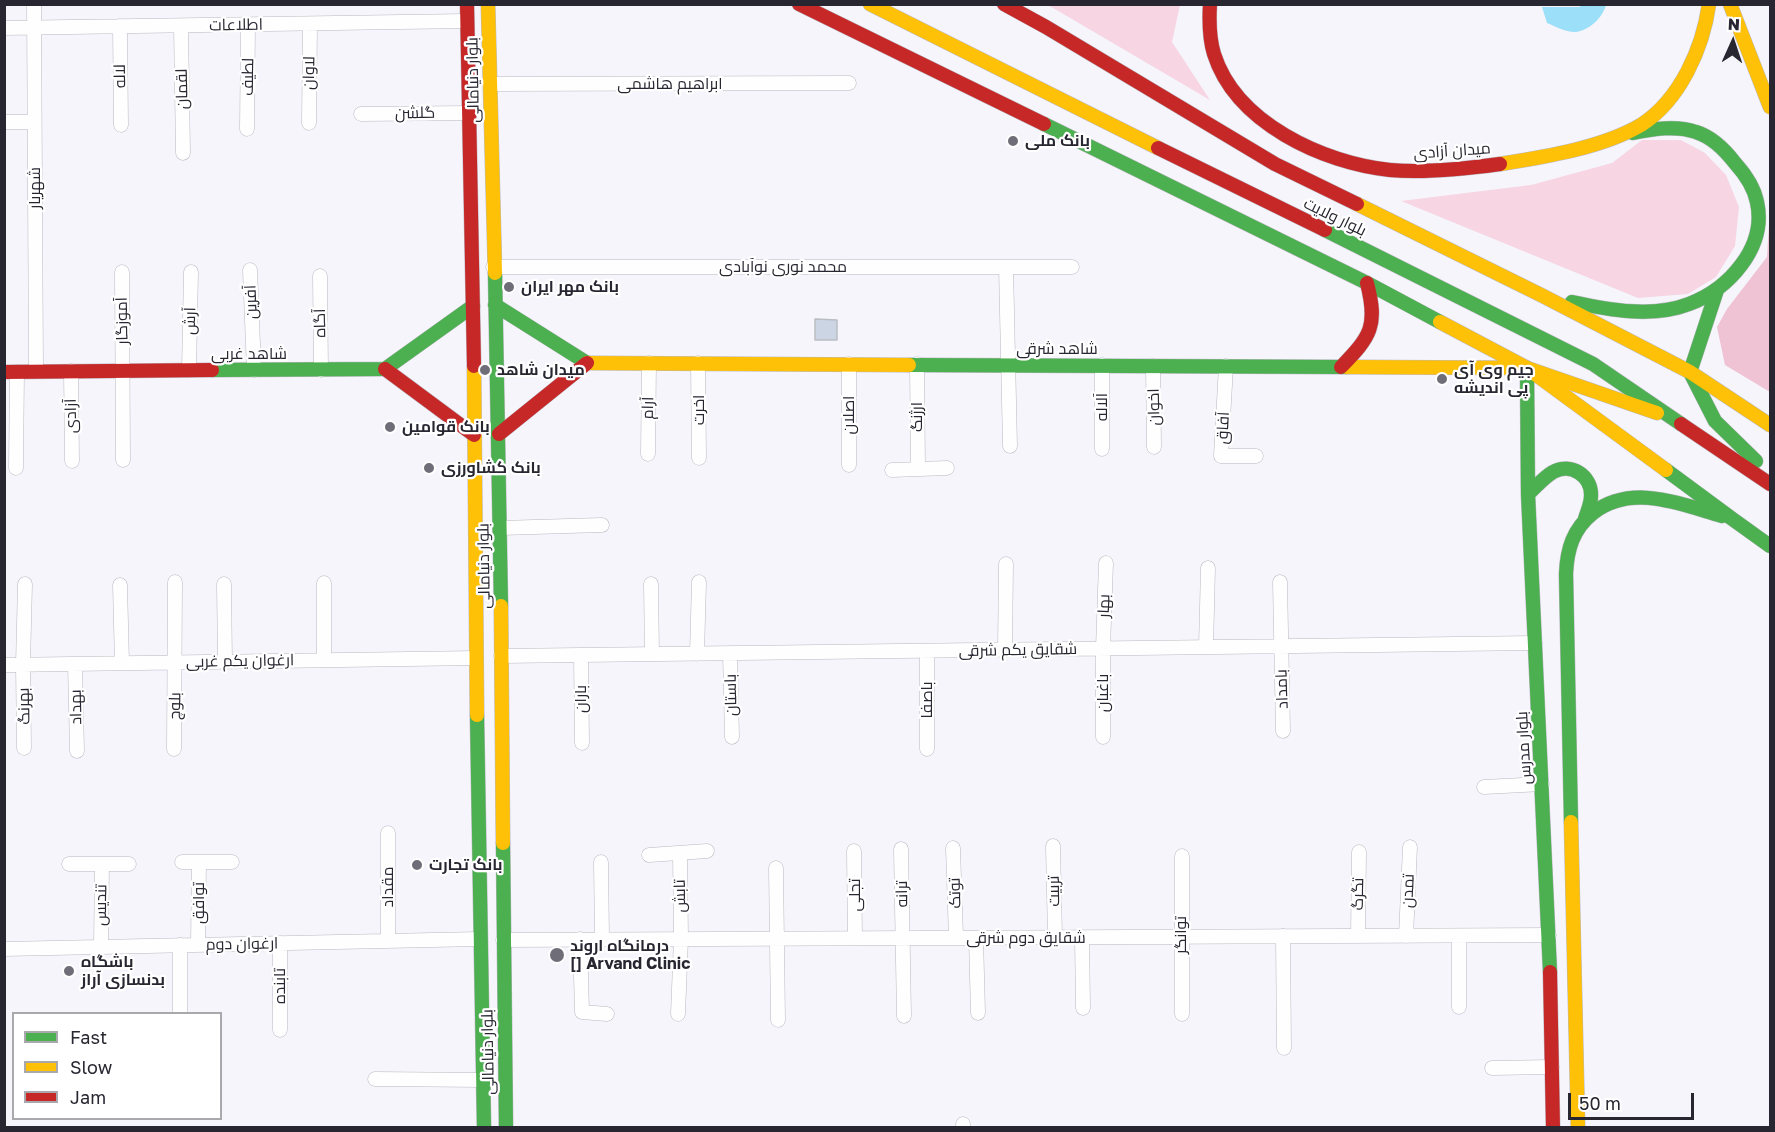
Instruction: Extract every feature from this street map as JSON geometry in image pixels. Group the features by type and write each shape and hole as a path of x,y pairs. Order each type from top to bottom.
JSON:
{"main road":[{"name":"بلوار دنیامالی","path":"467,4 484,1128"},
{"name":"بلوار دنیامالی","path":"488,4 499,434 506,1128"},
{"path":"799,4 1367,283 1527,368 1770,546"},
{"name":"بلوار ولایت","path":"870,4 1593,364 1770,484"},
{"name":"بلوار ولایت","path":"1004,4 1275,164 1543,296 1690,372 1770,425"},
{"name":"میدان آزادی","path":"1210,4 1209,28 1216,62 1226,83 1244,103 1285,136 1333,158 1392,170 1452,170 1516,162 1620,135 1652,117 1685,75 1698,48 1709,4"},
{"path":"1730,4 1770,107"},
{"path":"1543,296 1598,308 1667,309 1689,304 1717,290 1743,266 1758,224 1758,207 1753,189 1743,171 1714,141 1696,132 1671,128 1620,135"},
{"path":"1341,367 1363,344 1372,328 1374,305 1367,283"},
{"path":"1717,290 1690,372 1715,421 1770,475"},
{"path":"495,305 587,363 499,434"},
{"path":"473,306 385,369 474,435"},
{"name":"شاهد شرقی","path":"587,363 1527,368"},
{"path":"1527,368 1676,420"},
{"name":"بلوار مدرس","path":"1527,368 1528,494 1549,935 1553,1128"},
{"name":"شاهد غربی","path":"10,372 385,369"},
{"path":"1528,494 1553,472 1565,468 1578,471 1591,484 1592,498 1584,519 1569,542 1566,574 1578,1128"},
{"path":"1584,519 1615,499 1631,496 1672,503 1731,518"}],"street":[{"name":"شهریار","path":"34,4 36,371"},
{"name":"اطلاعات","path":"4,28 467,21"},
{"name":"لاوان","path":"309,123 310,24"},
{"name":"لطیف","path":"247,129 249,25"},
{"name":"لاله","path":"120,26 120,125"},
{"name":"لقمان","path":"181,26 183,153"},
{"name":"ابراهیم هاشمی","path":"490,84 849,83"},
{"name":"گلشن","path":"361,114 470,113"},
{"path":"4,122 34,122"},
{"name":"محمد نوری نوآبادی","path":"493,267 1072,267"},
{"path":"1006,267 1010,365 1010,446"},
{"name":"آفرین","path":"250,270 254,370"},
{"name":"آموزگار","path":"122,272 123,460"},
{"name":"آرش","path":"189,370 191,272"},
{"name":"آگاه","path":"320,276 321,370"},
{"name":"آرام","path":"648,454 649,363"},
{"name":"اخرت","path":"698,363 699,458"},
{"name":"اصلان","path":"849,364 849,465"},
{"name":"ارژنگ","path":"917,364 918,469"},
{"name":"آلاله","path":"1102,365 1102,449"},
{"name":"اخوان","path":"1153,366 1154,447"},
{"name":"آفاق","path":"1226,366 1221,456 1256,456"},
{"name":"آزادی","path":"71,371 72,461"},
{"path":"10,372 16,468"},
{"path":"892,470 947,468"},
{"path":"500,528 602,525"},
{"name":"بهار","path":"1102,648 1106,562"},
{"path":"1005,650 1006,564"},
{"path":"1206,647 1208,568"},
{"name":"بلوچ","path":"174,749 175,582"},
{"path":"697,654 699,582"},
{"name":"بامداد","path":"1280,582 1283,731"},
{"path":"324,583 324,660"},
{"name":"بهرنگ","path":"24,748 25,584"},
{"path":"224,584 225,662"},
{"path":"651,584 652,654"},
{"path":"120,585 122,663"},
{"name":"شقایق یکم شرقی","path":"501,656 1535,643"},
{"name":"باغبان","path":"1102,648 1103,737"},
{"name":"باصفا","path":"927,651 927,749"},
{"name":"باستان","path":"730,653 732,737"},
{"name":"باران","path":"581,655 582,743"},
{"name":"ارغوان یکم غربی","path":"4,665 476,658"},
{"name":"بهداد","path":"75,664 76,751"},
{"path":"1484,787 1542,784"},
{"name":"مقداد","path":"388,833 388,941"},
{"name":"تربیت","path":"1053,846 1054,937"},
{"name":"تمدن","path":"1406,936 1410,847"},
{"name":"توتک","path":"953,848 956,938"},
{"name":"ترانه","path":"901,849 904,1016"},
{"path":"649,855 707,851"},
{"name":"تجلی","path":"854,851 855,938"},
{"name":"تگرگ","path":"1358,936 1359,852"},
{"name":"تابش","path":"678,1014 681,939 680,853"},
{"name":"توانگر","path":"1182,856 1182,1014"},
{"path":"182,862 232,862"},
{"name":"توافق","path":"198,945 199,862"},
{"path":"601,862 602,939"},
{"path":"69,864 129,864"},
{"name":"تندیس","path":"101,947 102,864"},
{"path":"776,868 778,1020"},
{"name":"شقایق دوم شرقی","path":"503,940 1549,935"},
{"path":"1283,936 1284,1048"},
{"path":"1459,936 1459,1007"},
{"path":"1082,937 1083,1008"},
{"path":"976,938 978,1013"},
{"name":"ارغوان دوم","path":"4,949 480,939"},
{"path":"580,939 582,1012 607,1014"},
{"name":"تابنده","path":"280,943 280,1030"},
{"path":"180,945 180,1012"},
{"path":"1492,1068 1552,1067"},
{"path":"375,1079 483,1080"}],"shaded area":[{"path":"1048,5 1180,5 1172,42 1210,100"},
{"path":"1642,140 1681,140 1705,153 1726,175 1739,207 1735,246 1716,277 1688,294 1638,298 1401,201 1531,185 1612,163"},
{"path":"1770,207 1770,392 1725,365 1717,327 1727,309 1767,257"}],"water":[{"path":"1580,5 1606,5 1595,23 1575,32 1547,23 1542,7 1580,7"}],"building":[{"path":"815,319 837,320 837,340 815,340"}],"traffic: fast":[{"path":"1044,124 1367,283 1440,322"},
{"path":"1572,302 1601,308 1646,312 1689,304 1704,297 1731,277 1742,264 1756,235 1759,219 1754,191 1749,181 1718,144 1702,134 1681,129 1656,129 1633,133"},
{"path":"1325,230 1593,364 1681,424"},
{"path":"495,273 501,606"},
{"path":"1717,290 1690,372 1715,421 1756,461"},
{"path":"495,305 587,363"},
{"path":"212,370 385,369 473,306"},
{"path":"909,365 1347,367"},
{"path":"1527,368 1528,494 1550,972"},
{"path":"1528,494 1553,472 1560,469 1573,470 1584,477 1590,489 1591,496 1585,519"},
{"path":"1666,470 1731,518"},
{"path":"1571,822 1566,574 1572,540 1580,526 1593,513 1608,504 1624,499 1656,499 1722,516"},
{"path":"1731,518 1770,546"},
{"path":"477,715 484,1128"},
{"path":"503,843 506,1128"}],"traffic: slow":[{"path":"488,4 495,273"},
{"path":"870,4 1158,148"},
{"path":"1500,164 1591,146 1641,125 1667,102 1687,72 1701,38 1709,4"},
{"path":"1730,4 1770,107"},
{"path":"1357,204 1690,372 1770,425"},
{"path":"1440,322 1527,368 1666,470"},
{"path":"587,363 909,365"},
{"path":"474,366 477,715"},
{"path":"1347,367 1527,368 1657,413"},
{"path":"501,606 503,843"},
{"path":"1571,822 1578,1128"}],"traffic: jam":[{"path":"467,4 474,366"},
{"path":"799,4 1044,124"},
{"path":"1004,4 1275,164 1357,204"},
{"path":"1210,4 1212,48 1225,79 1241,100 1285,135 1337,159 1390,170 1445,170 1500,164"},
{"path":"1158,148 1325,230"},
{"path":"1341,367 1359,347 1369,330 1372,310 1367,283"},
{"path":"499,434 587,363"},
{"path":"385,369 474,435"},
{"path":"4,372 212,370"},
{"path":"1681,424 1770,484"},
{"path":"1550,972 1553,1128"}],"place":[{"name":"بانک ملی","path":"1013,141"},
{"name":"بانک مهر ایران","path":"509,287"},
{"name":"میدان شاهد","path":"485,370"},
{"name":"جیم وی آی پی اندیشه","path":"1442,379"},
{"name":"بانک قوامین","path":"390,427"},
{"name":"بانک کشاورزی","path":"429,468"},
{"name":"بانک تجارت","path":"417,865"},
{"name":"درمانگاه اروند [] Arvand Clinic","path":"557,955"},
{"name":"باشگاه بدنسازی آراز","path":"69,971"}]}
